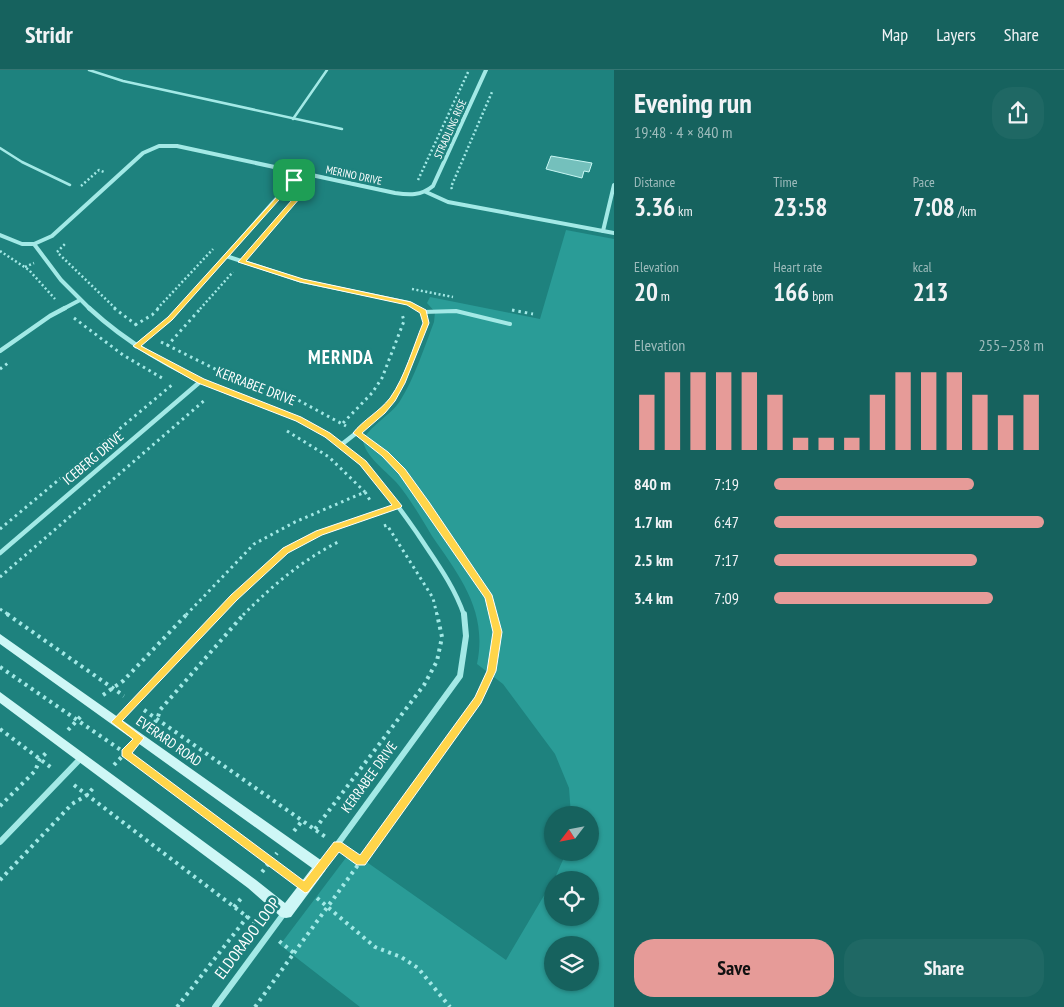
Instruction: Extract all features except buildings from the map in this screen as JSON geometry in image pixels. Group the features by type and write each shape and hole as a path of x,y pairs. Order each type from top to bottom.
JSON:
{"street":[{"name":"STRADLING RISE","path":"426,192 433,186 486,70"},
{"name":"MERINO DRIVE","path":"34,244 52,236 143,153 154,147 178,146 395,193 415,195 426,192 448,202 614,233"},
{"path":"136,346 170,319 300,172"},
{"path":"603,231 614,185"},
{"path":"0,235 22,244 34,244"},
{"name":"KERRABEE DRIVE","path":"34,244 43,259 80,300 136,346 201,381 298,419 328,435 363,463 398,506 446,576 458,603 466,623 460,676 305,888"},
{"path":"226,256 302,281 409,304 423,312 426,323 402,383 393,399 382,411 341,446"},
{"path":"0,351 50,316 80,300"},
{"name":"ICEBERG DRIVE","path":"0,552 201,381"},
{"path":"116,722 234,597 286,550 319,533 398,506"},
{"name":"EVERARD ROAD","path":"0,638 321,867"},
{"path":"0,697 252,884 286,912"},
{"path":"0,842 82,758"},
{"name":"ELDORADO LOOP","path":"215,1007 305,888"}],"lane":[{"path":"89,70 123,81 342,128"},
{"path":"293,119 327,70"},
{"path":"0,148 22,162 70,185"},
{"path":"423,312 434,309 448,310 510,324"}],"path":[{"path":"417,183 469,70"},
{"path":"452,190 451,187 493,90"},
{"path":"70,185 77,189 98,170 104,172"},
{"path":"167,346 309,184 294,180"},
{"path":"135,325 152,315 221,240 257,253"},
{"path":"25,267 57,252 65,244"},
{"path":"57,252 108,303 135,325 167,346 219,371 298,400 343,423 385,454 402,472 426,504 489,597 498,632 492,671 478,700 255,1007"},
{"path":"233,272 242,275"},
{"path":"409,288 456,298"},
{"path":"504,308 532,314"},
{"path":"343,423 372,393 382,378 404,322 403,315 397,312"},
{"path":"0,529 173,384"},
{"path":"0,578 206,400"},
{"path":"315,829 392,729 424,685 438,661 442,637 433,598 386,525 378,528"},
{"path":"0,880 72,804 87,796 104,775 157,720 160,710 241,618 287,572 322,549 346,539"},
{"path":"0,609 361,862"},
{"path":"0,666 76,721 125,753 305,888 376,947 385,953 404,959 418,969 436,988 450,1007"},
{"path":"0,729 248,916 294,953"},
{"path":"0,806 35,771 40,759"},
{"path":"234,907 302,821"},
{"path":"177,1007 248,916"}],"shaded area":[{"path":"566,230 614,239 614,1007 360,1007 280,945 351,851 506,960 544,896 544,926 599,926 599,871 558,871 562,861 599,861 599,806 570,806 569,788 555,754 503,684 477,664 479,627 469,596 411,501 396,482 372,458 363,441 370,431 400,401 410,382 434,322 435,312 427,303 430,297 540,319"}],"district":[{"name":"MERNDA","path":"341,357"}],"route":[{"path":"294,180 309,184 242,262 302,281 414,305 426,316 426,323 402,383 393,399 374,419 356,433 385,454 402,472 426,504 489,597 498,632 492,671 478,700 361,862 338,845 305,888 125,753 139,738 116,722 234,597 286,550 319,533 361,517 398,506 363,463 328,435 298,419 201,381 136,346 170,319 294,180"}]}
